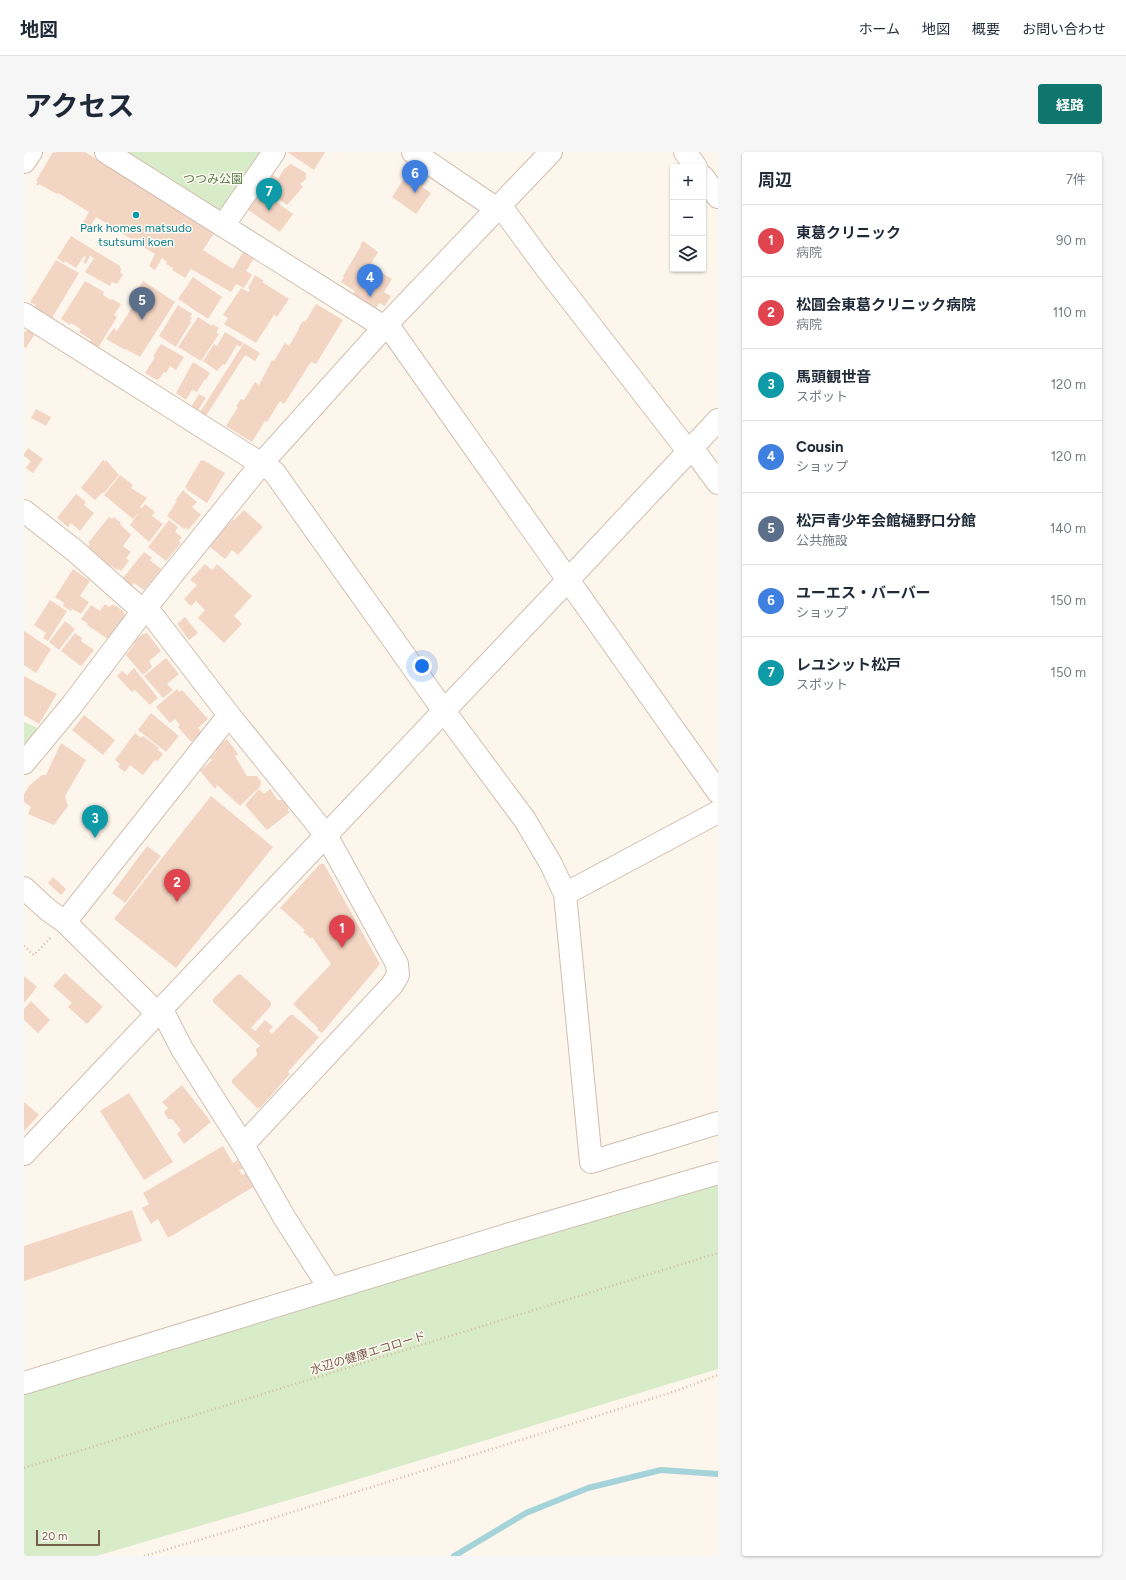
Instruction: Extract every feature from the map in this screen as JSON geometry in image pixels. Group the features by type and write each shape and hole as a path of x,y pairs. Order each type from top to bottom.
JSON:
{"street":[{"path":"24,162 31,152"},
{"path":"106,152 386,326 718,792"},
{"path":"223,226 274,152"},
{"path":"413,152 498,207 690,450 718,483"},
{"path":"24,763 72,705 144,609 262,463 386,326 551,152"},
{"path":"685,152 694,164"},
{"path":"706,181 718,197"},
{"path":"24,314 274,472 444,711 525,820 551,864 565,894 591,1162 718,1122"},
{"path":"24,1154 718,420"},
{"path":"27,520 74,550 144,609 326,834 397,964 398,975 392,985 243,1145"},
{"path":"65,922 229,715"},
{"path":"565,894 718,812"},
{"path":"24,888 48,910 65,922 159,1011 243,1145 284,1217 330,1289"},
{"path":"24,1382 718,1173"}],"path":[{"path":"24,946 34,955 65,922"},
{"name":"水辺の健康エコロード","path":"24,1468 718,1253"},
{"path":"144,1556 312,1506 676,1391 718,1375"}],"green space":[{"name":"つつみ公園","path":"118,152 268,152 226,211 214,213"},
{"path":"24,722 38,728 24,747"},
{"path":"718,1176 718,1369 316,1492 96,1556 24,1556 24,1395"}],"building":[{"name":"Park homes matsudo tsutsumi koen","path":"53,152 85,152 214,233 203,250 233,269 243,252 254,258 246,271 252,275 244,288 236,284 231,292 191,269 185,278 172,270 173,268 166,264 167,262 162,258 155,270 149,266 155,254 96,217 89,228 82,224 89,212 58,193 57,194 39,184 38,186 36,184 38,182 36,181"},
{"path":"287,152 325,152 314,170"},
{"path":"291,164 306,173 306,179 300,184 303,187 287,205 267,191 266,186 273,175 278,179 284,169"},
{"path":"412,166 428,177 422,187 431,193 416,214 392,197"},
{"path":"257,188 293,214 280,232 244,207"},
{"path":"71,236 120,266 120,272 123,275 117,284 112,282 110,286 85,272 94,258 90,256 86,264 83,262 86,257 84,256 76,268 57,258"},
{"path":"363,241 378,252 359,284 362,286 373,268 392,279 384,292 391,296 385,306 379,303 374,312 350,299 355,291 341,282"},
{"path":"56,260 79,273 52,318 34,308 36,305 30,302"},
{"path":"255,275 264,281 262,282 289,299 277,317 274,315 256,343 224,324 228,318 223,315 241,288 249,292 250,290 248,288"},
{"path":"193,277 222,297 208,319 178,299"},
{"path":"85,281 104,292 103,295 121,304 114,315 117,317 98,348 89,343 91,340 79,332 81,329 71,323 70,325 61,319"},
{"path":"143,281 175,302 140,357 106,339 114,328 117,331 133,306 129,305"},
{"path":"316,304 343,320 316,364 311,362 284,404 280,401 252,442 226,426 238,407 236,406 241,399 244,400 255,382 259,385 272,360 274,361 285,343 289,346 303,321 305,322"},
{"path":"178,305 192,314 190,317 192,318 176,347 159,336"},
{"path":"198,317 212,326 212,324 219,328 216,333 219,334 201,361 178,347"},
{"path":"28,329 35,334 26,348 24,347 24,331 26,332"},
{"path":"225,332 243,343 240,347 237,345 225,365 223,364 217,371 203,361 214,344 217,346"},
{"path":"244,343 260,353 255,361 245,355 206,416 200,412"},
{"path":"161,344 184,357 176,370 170,366 166,373 164,372 157,380 145,373 155,357 153,356"},
{"path":"193,362 210,373 197,392 192,390 186,400 176,393"},
{"path":"199,394 206,398 197,412 191,407"},
{"path":"36,409 51,417 46,426 31,418"},
{"path":"28,448 43,459 33,473 26,468 31,461 24,456"},
{"path":"103,460 105,462 106,460 119,475 104,493 103,492 95,500 81,488"},
{"path":"201,460 225,473 207,503 185,487"},
{"path":"120,475 133,485 131,488 147,498 140,507 142,509 133,519 104,495"},
{"path":"183,490 197,502 192,507 201,515 188,530 186,528 184,529 167,516"},
{"path":"76,494 86,502 84,505 94,513 80,531 71,523 68,527 57,518"},
{"path":"145,504 155,512 152,516 163,524 149,542 130,525"},
{"path":"244,510 263,527 238,555 232,550 225,559 209,546 233,519 234,520"},
{"path":"109,517 112,519 114,517 131,535 123,546 131,552 126,558 129,561 121,571 108,564 106,565 89,551 90,549 88,547 90,544 88,543"},
{"path":"169,520 178,527 175,532 182,537 179,541 181,543 166,561 148,547"},
{"path":"144,552 152,558 150,560 161,569 144,590 134,583 131,587 122,579"},
{"path":"205,564 212,570 217,564 252,596 234,616 242,624 224,643 198,618 205,610 196,601 191,606 184,599 197,585 190,580"},
{"path":"73,569 90,581 80,596 89,602 81,614 72,609 71,611 63,606 64,603 55,597"},
{"path":"50,600 67,611 48,641 43,638 46,633 34,625"},
{"path":"105,604 109,607 112,605 116,606 123,611 125,615 125,619 108,639 87,625 88,624 81,619 91,605 100,611"},
{"path":"185,617 198,633 189,640 177,624"},
{"path":"65,621 75,629 59,650 49,642"},
{"path":"24,631 51,649 36,673 24,665"},
{"path":"75,633 82,638 81,641 94,650 81,666 61,651"},
{"path":"147,633 161,651 149,661 152,667 143,675 126,655 134,644 134,641 143,634"},
{"path":"166,658 179,674 167,684 173,690 163,698 144,676"},
{"path":"134,668 158,698 150,705 135,690 132,692 117,676 122,671 127,675"},
{"path":"24,676 57,694 39,724 24,715"},
{"path":"177,689 179,692 182,690 208,719 198,728 202,732 191,742 178,727 180,725 175,719 170,723 156,707"},
{"path":"151,713 179,736 166,752 138,730"},
{"path":"84,715 115,740 103,755 72,730"},
{"path":"135,733 141,738 143,736 159,748 158,750 163,754 157,762 155,760 143,775 130,765 125,772 118,767 120,764 115,760"},
{"path":"227,739 238,754 235,756 247,776 257,776 261,782 260,787 240,806 217,785 215,789 200,771 212,760 210,758 217,751 215,748"},
{"path":"61,743 86,760 65,796 68,806 54,825 28,814 31,807 24,802 24,794 29,786 42,775 46,775"},
{"path":"259,789 264,794 270,789 278,800 283,800 288,805 288,811 290,812 267,830 245,805"},
{"path":"211,796 273,847 176,968 114,919"},
{"path":"147,846 161,856 125,903 112,893"},
{"path":"320,864 324,864 380,964 322,1033 317,1030 318,1028 293,1004 331,964 312,937 311,939 303,932 305,930 280,908"},
{"path":"53,877 66,889 61,895 48,883"},
{"path":"65,973 103,1007 87,1024 68,1007 72,1003 53,986"},
{"path":"240,974 271,1002 271,1006 251,1028 255,1031 265,1020 273,1027 269,1031 272,1034 290,1015 293,1015 319,1037 288,1072 290,1074 260,1108 257,1108 232,1083 232,1080 257,1055 256,1049 260,1046 213,1002 213,999 237,975"},
{"path":"24,976 37,987 24,1003"},
{"path":"31,1001 50,1020 38,1033 24,1020 24,1009"},
{"path":"182,1085 211,1122 184,1144 177,1134 181,1130 172,1119 168,1119 164,1112 168,1108 162,1102"},
{"path":"129,1093 173,1162 144,1180 100,1111"},
{"path":"24,1102 39,1115 24,1131"},
{"path":"223,1146 233,1163 237,1160 243,1169 239,1170 242,1175 247,1172 255,1186 168,1238 158,1219 151,1224 142,1208 149,1204 143,1193"},
{"path":"132,1210 142,1241 24,1281 24,1246"}],"waterway":[{"path":"454,1556 526,1513 588,1488 661,1470 718,1474"}],"place":[{"name":"ユーエス・バーバー","path":"415,193"},
{"name":"レユシット松戸","path":"269,211"},
{"name":"Park homes matsudo tsutsumi koen","path":"136,215"},
{"name":"Cousin","path":"370,297"},
{"name":"松戸青少年会館樋野口分館","path":"142,320"},
{"name":"馬頭観世音","path":"95,838"},
{"name":"松圓会東葛クリニック病院","path":"177,902"},
{"name":"東葛クリニック","path":"342,948"}]}
